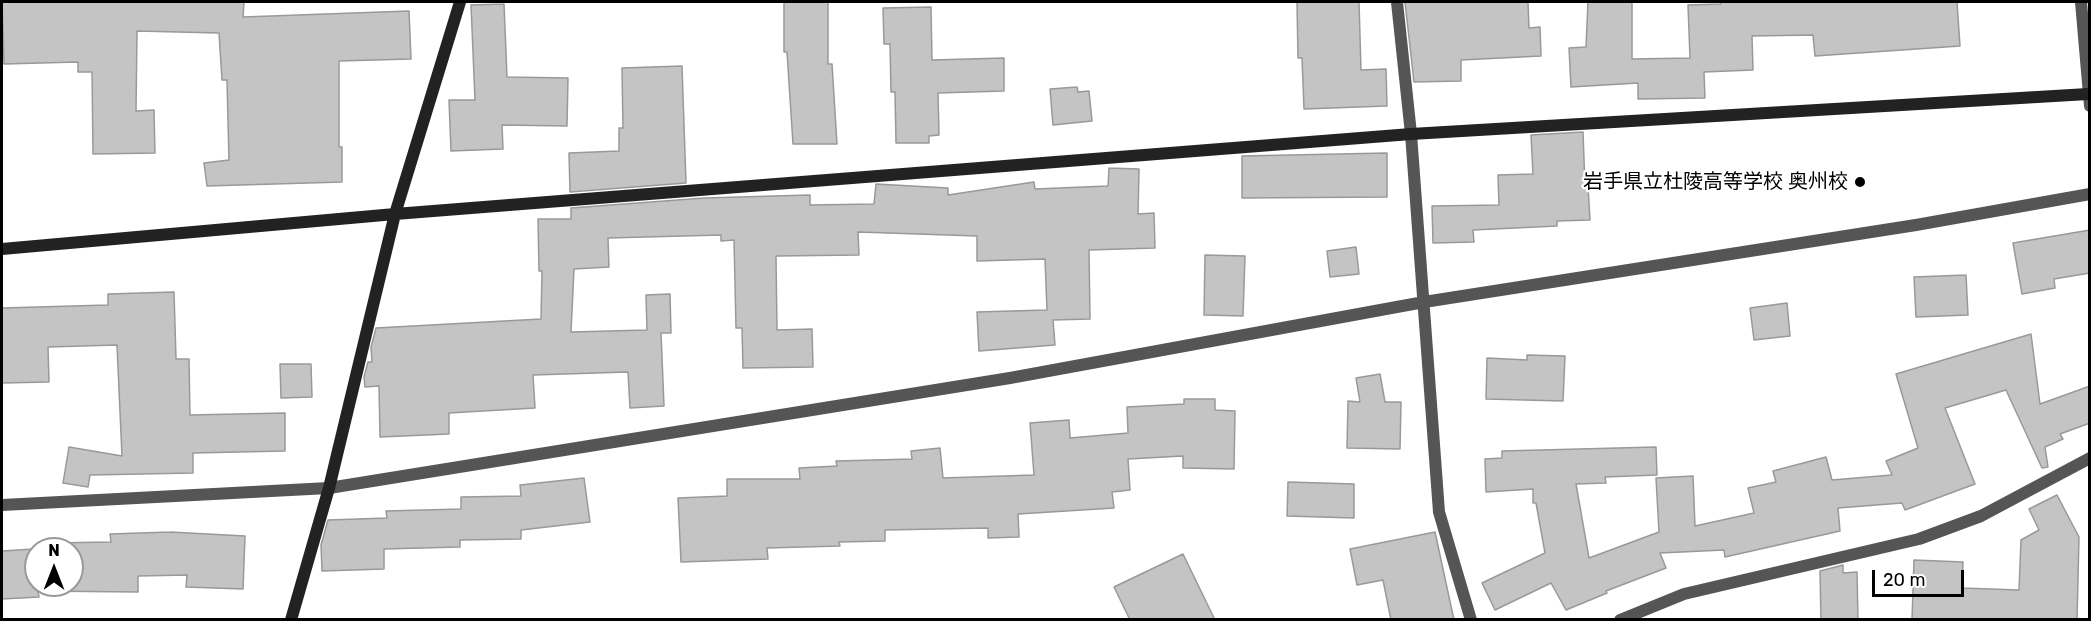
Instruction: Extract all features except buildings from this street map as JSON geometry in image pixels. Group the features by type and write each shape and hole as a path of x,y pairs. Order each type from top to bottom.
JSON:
{"street":[{"path":"291,620 329,488 395,214 460,2"},
{"path":"1397,2 1411,134 1439,512 1471,620"},
{"path":"2,249 395,214 1411,134 2089,100 2081,2"},
{"path":"2,505 329,488 1010,378 1424,302 1916,225 2090,194"},
{"path":"1620,620 1684,594 1919,539 1981,516 2090,458"}],"place":[{"name":"岩手県立杜陵高等学校 奥州校","path":"1860,182"}]}
